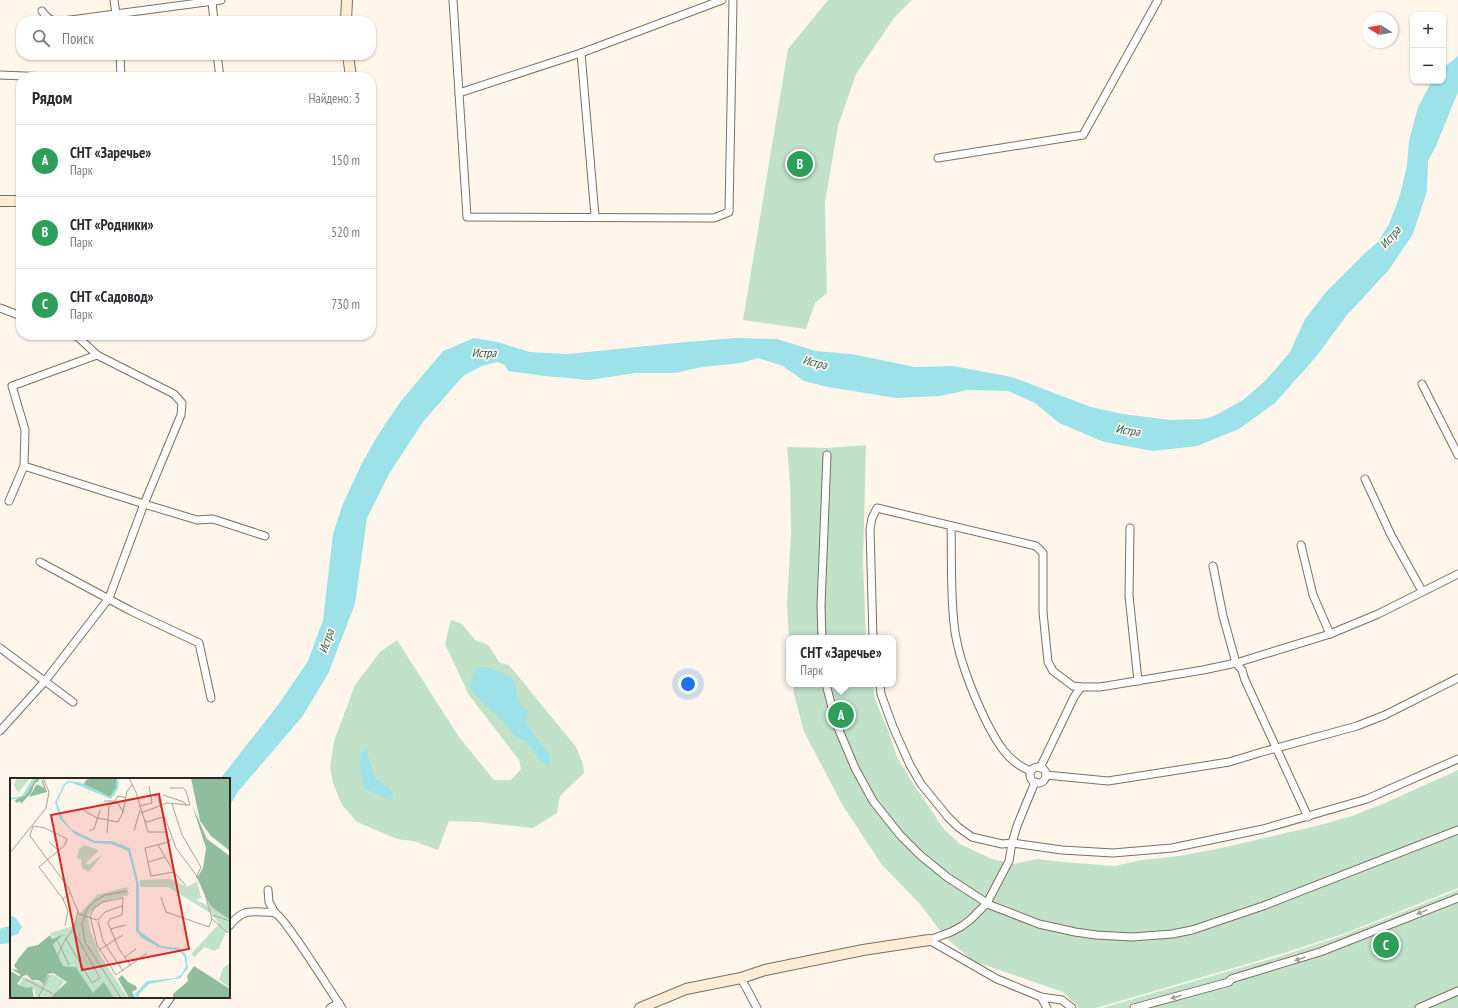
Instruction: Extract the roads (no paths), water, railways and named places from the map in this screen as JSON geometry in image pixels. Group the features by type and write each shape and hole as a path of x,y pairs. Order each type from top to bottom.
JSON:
{"street":[{"path":"114,0 117,16"},
{"path":"123,16 221,0"},
{"path":"346,16 347,0"},
{"path":"453,0 466,217 595,216 714,218 729,212 733,0"},
{"path":"459,93 581,53 722,0"},
{"path":"938,158 1083,135 1158,0"},
{"path":"212,2 213,16"},
{"path":"42,11 45,16"},
{"path":"581,53 595,216"},
{"path":"120,60 121,72"},
{"path":"218,60 219,72"},
{"path":"349,60 350,72"},
{"path":"0,76 16,76"},
{"path":"0,201 16,201"},
{"path":"0,308 16,314"},
{"path":"0,731 45,681 109,598 144,504 181,415 182,403 174,394 97,355 81,340"},
{"path":"9,500 24,466 25,430 12,386 97,355"},
{"path":"1422,384 1458,455"},
{"path":"822,635 821,606 827,455"},
{"path":"24,466 197,520 213,519 265,536"},
{"path":"1365,479 1392,535 1422,591"},
{"path":"873,635 870,529 872,518 877,508 1036,546 1043,553 1042,612 1048,662 1053,671 1073,686 1081,687 1100,687 1236,663 1330,634 1378,614 1458,574"},
{"path":"951,526 952,598 955,632 971,691 1001,749 1016,763 1031,771"},
{"path":"1130,528 1129,596 1138,681"},
{"path":"1301,545 1313,595 1330,634"},
{"path":"40,562 131,611 199,643 210,698"},
{"path":"1213,566 1223,616 1236,663 1242,670 1245,680 1308,817"},
{"path":"0,648 73,702"},
{"path":"1046,775 1108,781 1230,762 1357,726 1385,715 1458,678"},
{"path":"827,687 836,723 855,768 873,801 900,834 920,855 947,877 987,903 1039,924 1096,935 1132,937 1172,934 1208,926 1458,830"},
{"path":"880,687 881,694 893,727 910,765 921,784 958,827 972,837 1002,844 1012,843 1062,850 1113,853 1172,848 1216,840 1308,817 1367,799 1458,759"},
{"path":"1040,768 1074,697 1081,687"},
{"path":"1031,771 1034,768 1040,768 1046,775"},
{"path":"1031,771 1030,776 1035,782"},
{"path":"1035,782 1042,782 1046,775"},
{"path":"640,1008 686,989 740,978 765,970 863,950 929,940 951,932 962,926 987,903 1009,861 1017,826 1035,782"},
{"path":"268,890 269,902 275,913"},
{"path":"1134,1008 1229,982 1231,979 1301,958 1458,898"},
{"path":"230,925 237,917 249,912 275,913 282,917 340,1006 330,1008"},
{"path":"929,940 997,979 1041,997 1062,1000 1072,1008"},
{"path":"740,978 757,1008"},
{"path":"1419,1008 1458,991"},
{"path":"1041,997 1047,1008"},
{"path":"163,1008 170,998"}],"water":[{"name":"Истра","path":"1458,56 1458,92 1436,146 1428,161 1427,191 1413,234 1388,271 1347,315 1316,357 1275,403 1239,429 1197,446 1153,451 1104,442 1059,423 1035,403 1008,391 968,390 940,396 896,398 828,387 804,381 783,366 758,358 741,363 702,367 675,373 636,373 589,380 508,371 505,365 497,362 482,366 463,376 423,422 389,474 367,518 355,604 328,674 302,717 237,793 230,805 230,778 221,778 278,705 308,661 323,620 333,534 342,506 362,463 378,435 401,401 443,351 474,338 498,342 530,352 568,354 736,338 777,339 816,351 852,354 915,367 953,366 1012,377 1091,407 1123,414 1170,420 1204,419 1216,415 1243,400 1265,381 1290,352 1305,319 1326,292 1378,242 1389,224 1400,195 1407,165 1409,141 1418,107 1430,84 1446,84 1446,66"},
{"path":"486,667 499,671 512,678 516,687 517,699 528,712 526,724 550,755 550,768 540,761 526,741 515,737 499,717 478,698 470,687 471,678 477,668"},
{"path":"367,748 376,780 391,790 393,801 366,789 361,777 360,754"},
{"path":"10,925 10,943 0,944 0,929"}],"place":[{"name":"СНТ «Родники»","path":"800,164"},
{"name":"СНТ «Заречье»","path":"841,715"},
{"name":"СНТ «Садовод»","path":"1386,945"}]}
